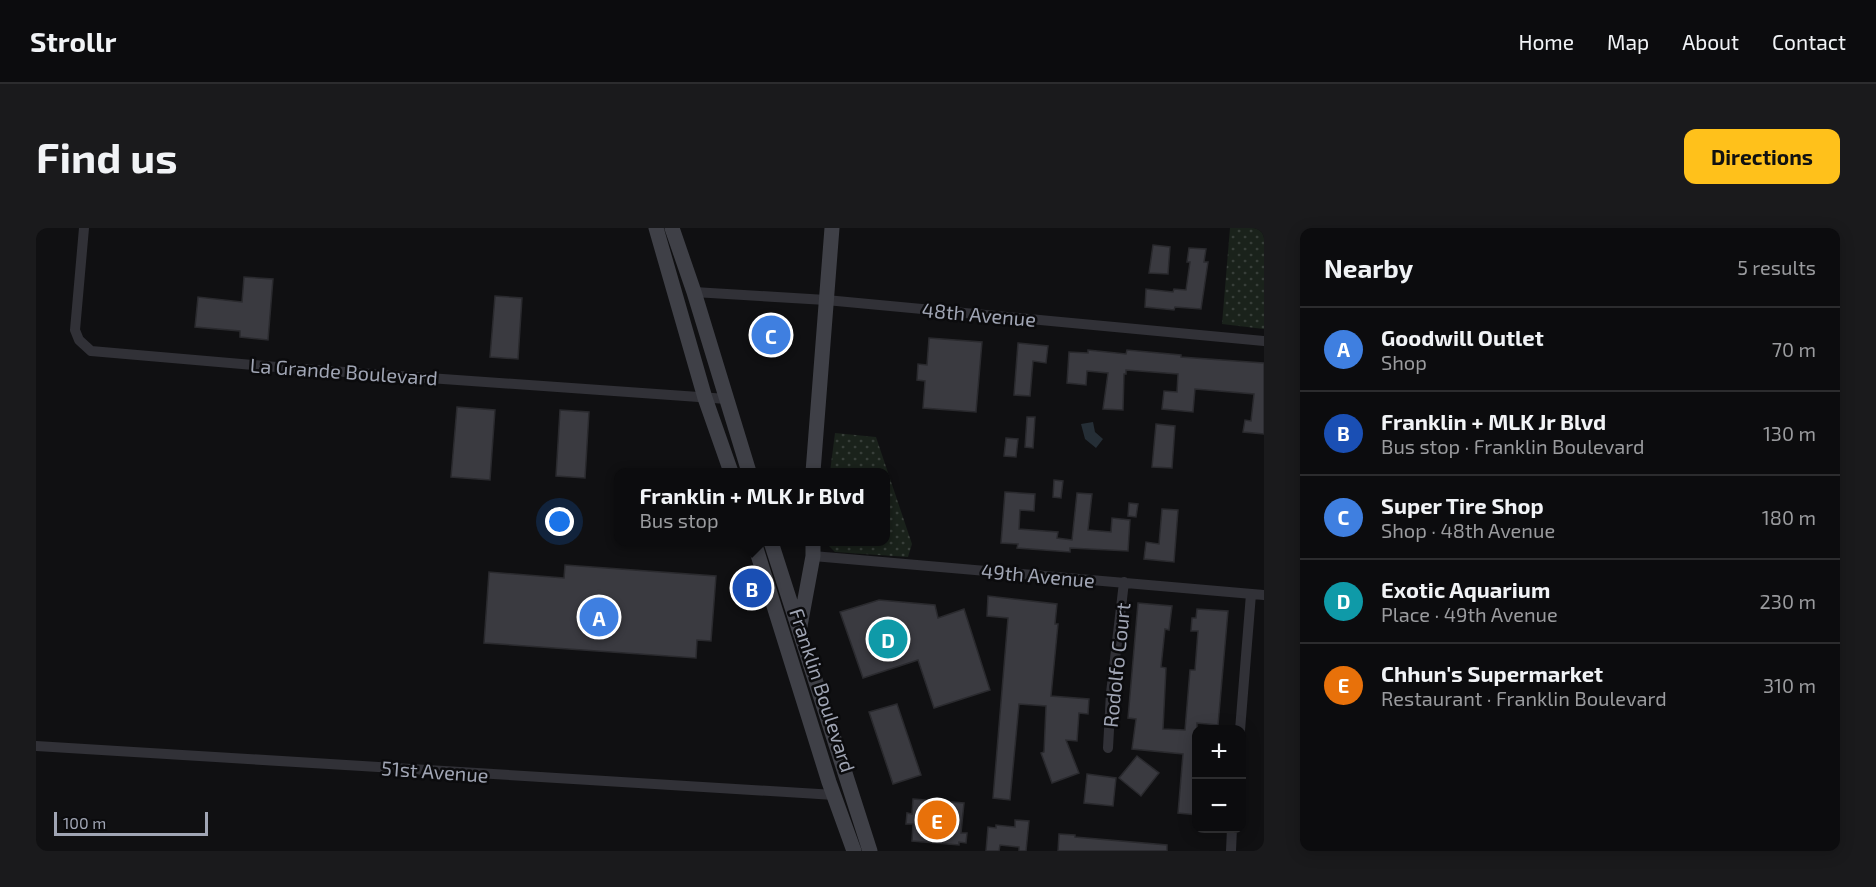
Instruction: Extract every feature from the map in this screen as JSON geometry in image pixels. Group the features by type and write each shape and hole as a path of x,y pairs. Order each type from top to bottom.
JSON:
{"main road":[{"path":"656,228 705,398 730,468"},
{"path":"672,228 748,468"},
{"path":"812,468 832,228"},
{"name":"Franklin Boulevard","path":"755,546 854,851"},
{"name":"Franklin Boulevard","path":"772,546 870,851"},
{"path":"799,629 813,549"},
{"path":"792,660 804,671 822,724 832,735"}],"street":[{"name":"La Grande Boulevard","path":"84,228 75,330 82,345 92,351 276,367 727,399"},
{"name":"48th Avenue","path":"694,292 826,300 1264,340"},
{"name":"49th Avenue","path":"813,549 1264,595"},
{"name":"Rodolfo Court","path":"1108,748 1124,582"},
{"path":"1240,725 1251,594"},
{"name":"51st Avenue","path":"36,746 835,795"},
{"path":"1231,851 1233,833"}],"shaded area":[{"path":"1230,228 1264,228 1264,329 1222,324"},
{"path":"1093,422 1095,432 1103,439 1096,448 1085,439 1081,424"},
{"path":"835,433 876,437 886,468 831,468"},
{"path":"890,479 912,544 908,557 835,552 829,546 890,546"}],"building":[{"path":"1153,245 1170,247 1168,274 1149,273"},
{"path":"1189,248 1206,249 1204,262 1208,262 1201,309 1175,307 1174,310 1145,307 1146,289 1173,292 1174,289 1186,290 1190,262 1187,262"},
{"path":"244,277 273,279 268,340 240,337 240,331 195,327 198,297 242,302"},
{"path":"495,296 522,298 518,359 490,357"},
{"path":"929,338 982,342 976,412 923,408 925,381 917,380 918,364 927,365"},
{"path":"1018,343 1048,346 1046,363 1033,361 1030,396 1014,395"},
{"path":"1088,350 1126,354 1127,350 1181,355 1181,357 1264,363 1264,434 1243,432 1245,420 1251,421 1254,394 1195,389 1193,412 1162,409 1164,391 1177,392 1178,374 1126,370 1123,410 1103,409 1108,373 1087,371 1086,385 1067,383 1069,352 1088,353"},
{"path":"457,407 495,410 490,480 451,477"},
{"path":"560,410 589,412 585,478 556,476"},
{"path":"1027,417 1035,417 1033,448 1025,447"},
{"path":"1156,424 1175,426 1172,468 1152,467"},
{"path":"1006,438 1018,439 1016,457 1004,456"},
{"path":"1054,480 1063,481 1061,498 1053,497"},
{"path":"1005,492 1035,494 1034,511 1020,510 1019,529 1058,532 1057,538 1072,540 1077,493 1092,494 1088,530 1111,532 1112,518 1130,520 1128,551 1070,548 1070,552 1017,548 1018,544 1001,543"},
{"path":"1129,503 1138,504 1136,517 1128,516"},
{"path":"1162,509 1178,510 1174,562 1144,559 1146,542 1159,544"},
{"path":"565,565 716,576 711,641 697,640 696,658 484,643 489,572 564,578"},
{"path":"988,596 1057,604 1055,624 1058,624 1051,696 1089,699 1088,714 1079,713 1077,741 1066,740 1079,773 1052,783 1041,753 1044,752 1046,706 1019,704 1010,800 993,798 1008,618 987,616"},
{"path":"879,600 935,605 938,618 964,609 990,690 934,708 918,660 863,678 840,612"},
{"path":"1138,603 1172,606 1169,630 1165,629 1161,667 1166,668 1163,729 1185,730 1190,670 1195,670 1198,631 1191,631 1192,618 1196,618 1197,609 1228,611 1218,725 1197,723 1197,725 1192,725 1192,814 1178,813 1183,754 1132,749 1136,719 1128,718"},
{"path":"897,704 921,775 893,784 869,712"},
{"path":"1137,756 1159,773 1141,796 1119,778"},
{"path":"1087,774 1116,778 1113,806 1084,803"},
{"path":"913,799 964,803 961,833 967,833 966,843 959,842 959,845 912,841 913,824 906,824 907,813 912,814"},
{"path":"1015,820 1029,821 1026,851 1019,851 1019,847 1000,845 999,851 986,851 988,827 996,828 996,825 1015,827"},
{"path":"1059,834 1167,845 1167,851 1058,851"}],"place":[{"name":"Super Tire Shop","path":"771,335"},
{"name":"Franklin + MLK Jr Blvd","path":"752,588"},
{"name":"Goodwill Outlet","path":"599,617"},
{"name":"Exotic Aquarium","path":"888,639"},
{"name":"Chhun's Supermarket","path":"937,820"}]}
